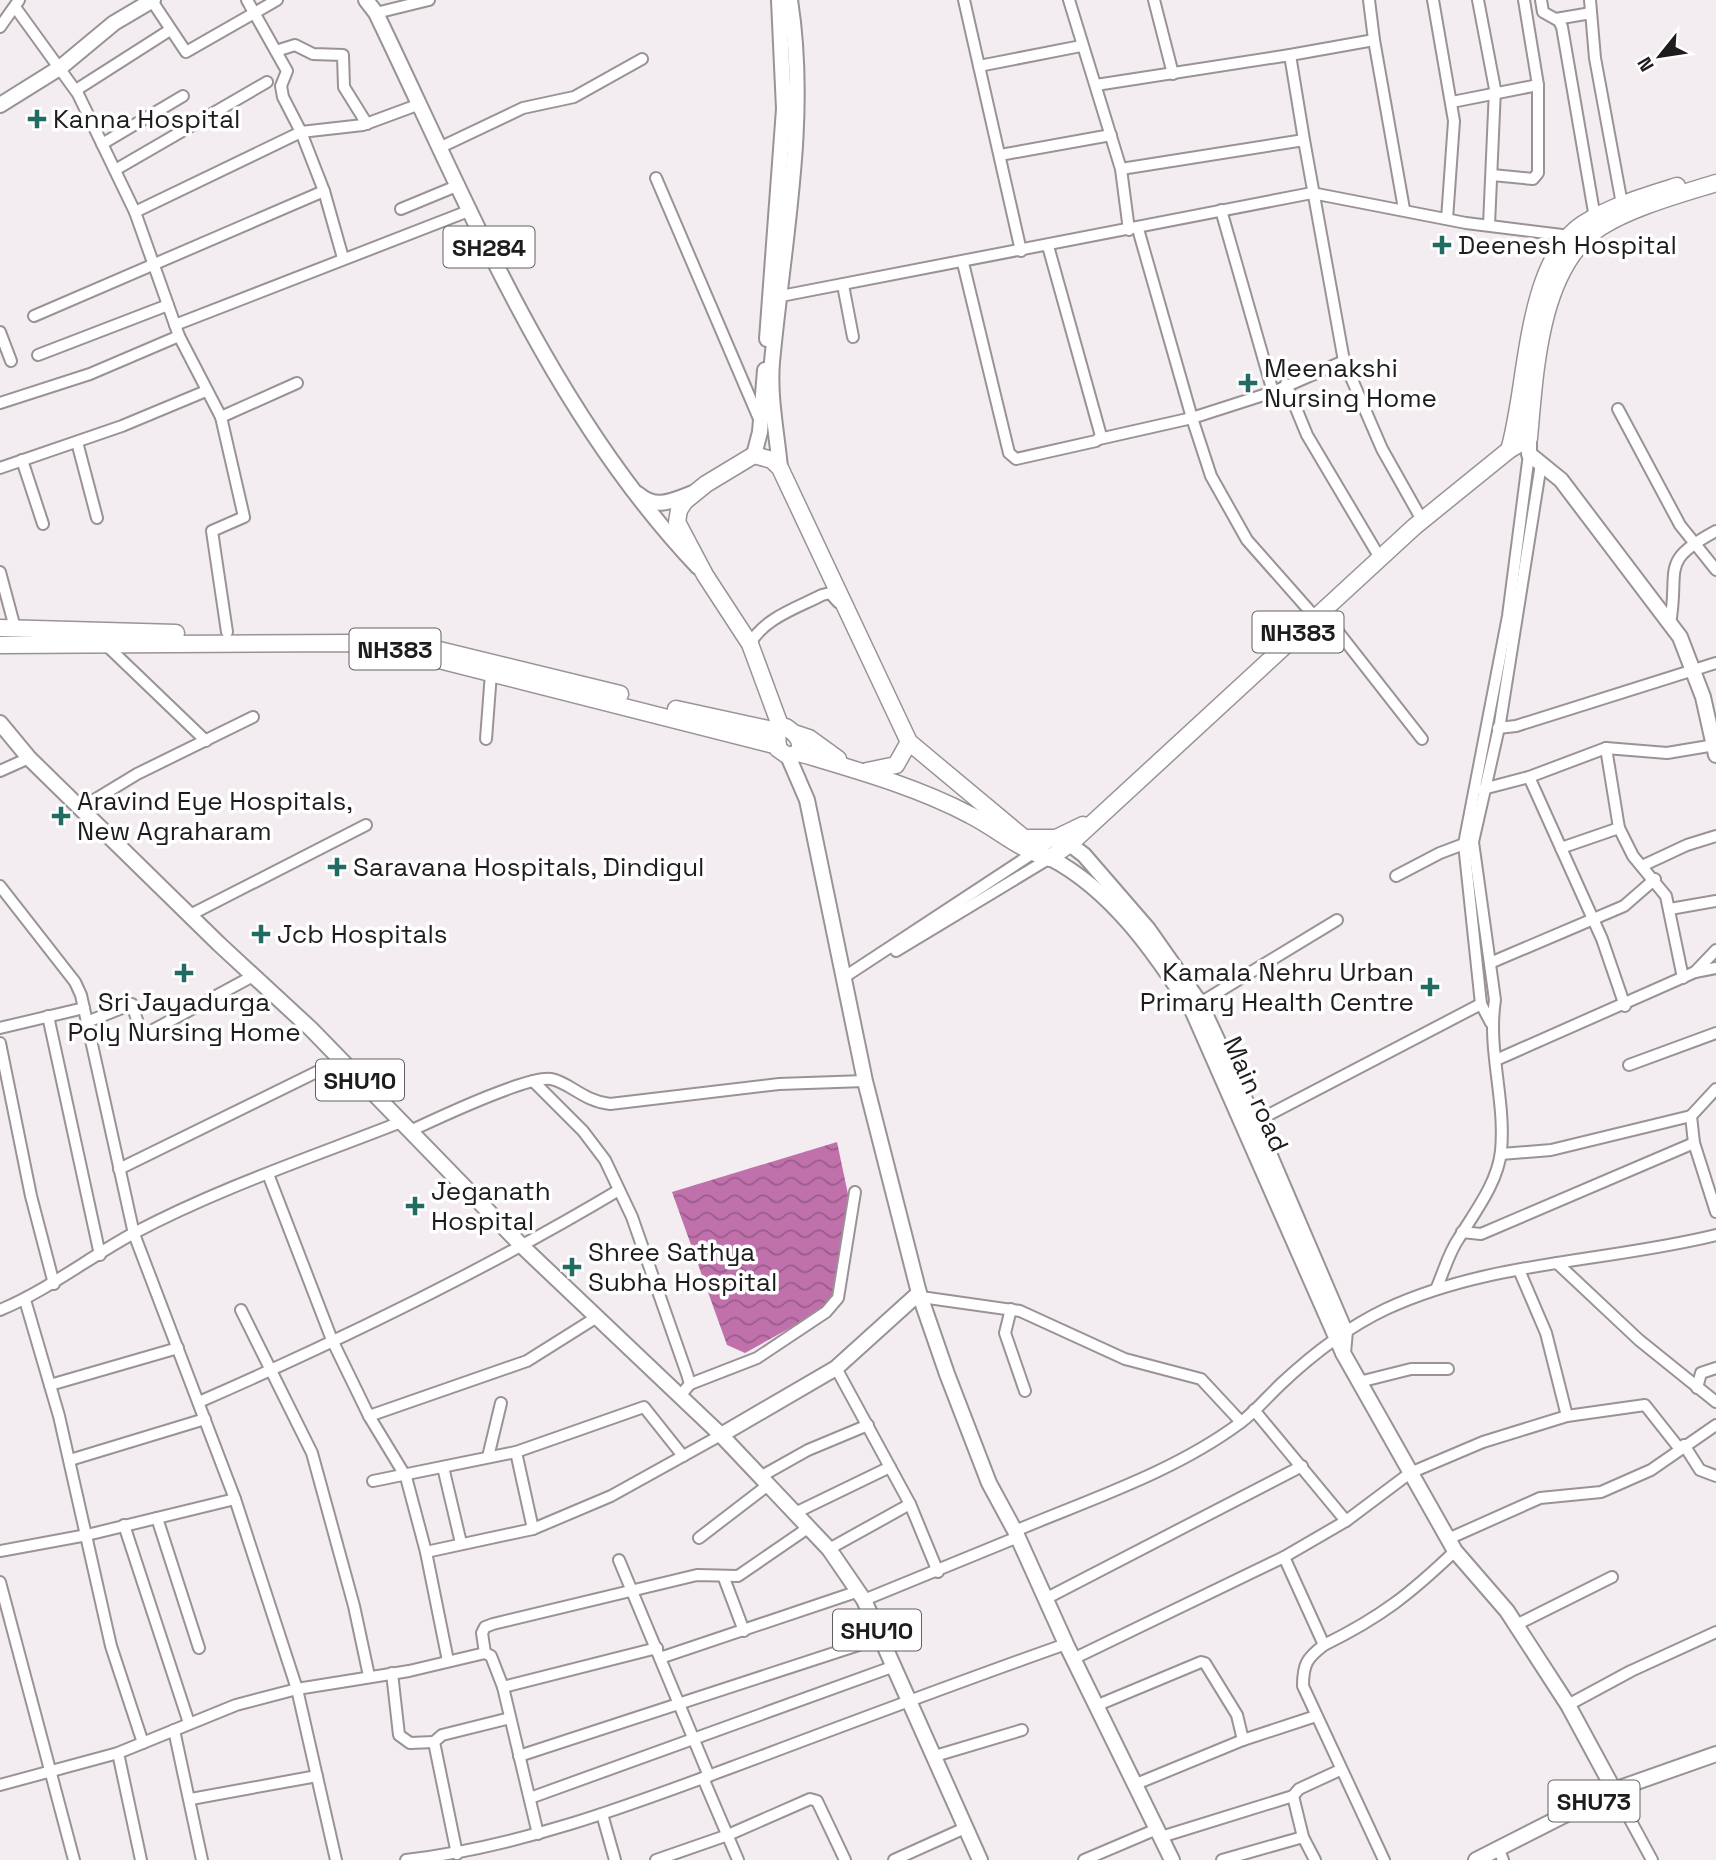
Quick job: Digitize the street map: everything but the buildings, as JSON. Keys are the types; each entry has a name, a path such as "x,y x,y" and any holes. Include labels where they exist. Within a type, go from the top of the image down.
{"highway":[{"name":"NH383","path":"1529,446 1534,311 1548,272 1570,236 1595,218 1622,204 1716,172"},
{"name":"NH383","path":"1529,446 1536,362 1546,315 1559,277 1576,249 1602,226 1716,183"},
{"name":"NH383","path":"8,628 324,631 394,639 469,654 738,723 969,814 1042,856 1092,820 1422,520 1509,450 1529,446"},
{"path":"785,743 750,644 705,575 677,522 679,510 698,491 754,455 772,460 780,468 909,742 1024,838 1064,840"},
{"name":"NH383","path":"0,645 357,643 388,647 785,743"},
{"path":"738,723 759,718 770,697"},
{"path":"785,743 786,727 809,738 857,770 896,765 909,742"}],"main road":[{"path":"0,105 61,66 108,28 152,0"},
{"name":"SH284","path":"366,0 376,13 508,286 573,403 655,522 705,575"},
{"path":"779,0 787,153 781,296 772,365 780,468"},
{"path":"754,455 761,423 787,153 797,78 790,0"},
{"path":"1529,446 1561,480 1680,637 1693,671 1715,750"},
{"name":"SH284","path":"629,486 647,502 657,505 698,491"},
{"name":"SHU10","path":"0,723 29,758 341,1060 523,1247 720,1435 829,1549 861,1596 980,1860"},
{"path":"785,743 807,800 866,1081 920,1295 989,1483 1017,1534 1066,1644 1172,1860"},
{"name":"Main road","path":"1064,840 1149,929 1200,1003 1340,1334"},
{"name":"Main road","path":"1042,856 1075,871 1096,889 1167,971 1193,1012 1250,1124"},
{"path":"720,1435 836,1368 920,1295"},
{"path":"1340,1334 1343,1353 1452,1545 1516,1625 1568,1705 1614,1790"},
{"name":"SHU73","path":"1476,1860 1501,1855 1614,1790 1716,1754"}],"street":[{"path":"152,0 186,52 277,0"},
{"path":"247,0 287,75 281,86 282,97 301,132 324,191 343,258"},
{"path":"376,13 429,0"},
{"path":"964,0 1021,251"},
{"path":"1069,0 1121,169 1133,230 1211,476 1247,540 1318,614 1422,739"},
{"path":"1154,0 1173,74"},
{"path":"1368,0 1404,209"},
{"path":"1433,0 1452,102 1453,153 1447,219"},
{"path":"1478,0 1495,92 1489,225"},
{"path":"1492,175 1532,179 1538,176 1541,149 1538,85 1524,0"},
{"path":"1541,0 1543,12 1556,19 1562,27 1595,218"},
{"path":"1590,0 1595,58 1622,204"},
{"path":"0,27 17,3 76,89 135,212 177,330 221,416 244,517 212,531 227,632"},
{"path":"1556,19 1591,13"},
{"path":"76,89 170,30"},
{"path":"1096,85 1374,40"},
{"path":"276,51 295,45 313,54 343,55 344,87 367,124"},
{"path":"979,66 1081,46"},
{"path":"1290,55 1312,193 1345,361 1382,449 1422,520"},
{"path":"440,146 523,108 574,97 642,59"},
{"path":"114,170 267,82"},
{"path":"1452,102 1538,85"},
{"path":"102,144 184,96"},
{"path":"135,212 301,132 367,124 420,104"},
{"path":"1000,155 1111,135"},
{"path":"1121,169 1304,140"},
{"path":"656,178 761,423"},
{"path":"401,209 459,185"},
{"path":"34,316 324,191"},
{"path":"781,296 963,263 1312,193 1447,219 1570,236"},
{"path":"0,403 90,374 177,330 343,258 471,210"},
{"path":"1221,210 1273,392"},
{"path":"1048,246 1101,432 1099,439"},
{"path":"963,263 1010,457 1016,459 1192,418 1273,392 1286,384 1345,361"},
{"path":"843,285 853,337"},
{"path":"38,355 168,305"},
{"path":"0,332 11,361"},
{"path":"221,416 297,383"},
{"path":"1286,384 1307,435 1380,558"},
{"path":"0,468 77,442 206,391"},
{"path":"1618,410 1651,475 1693,542 1716,570"},
{"path":"77,442 97,518"},
{"path":"1437,1287 1462,1233 1490,1186 1501,1154 1502,1121 1491,1023 1494,1000 1473,842 1498,728 1529,446"},
{"path":"1491,1023 1481,1004 1464,844 1508,616 1529,446"},
{"path":"22,460 43,524"},
{"path":"1670,624 1675,562 1693,542 1716,531"},
{"path":"0,572 8,628"},
{"path":"750,644 756,632 768,623 830,593 869,655"},
{"path":"105,644 206,741"},
{"path":"1498,728 1516,726 1716,663"},
{"path":"486,739 491,673"},
{"path":"81,808 137,774 253,717"},
{"path":"1483,789 1529,777 1606,748 1667,753 1715,750"},
{"path":"1606,748 1619,828 1633,856 1655,880 1670,909 1683,978"},
{"path":"0,771 29,758"},
{"path":"1529,777 1594,921 1625,1006"},
{"path":"190,915 366,825"},
{"path":"1561,848 1619,828"},
{"path":"1642,866 1687,845 1716,836"},
{"path":"1396,876 1464,844"},
{"path":"846,976 869,968 1042,856"},
{"path":"1490,963 1624,906 1655,880"},
{"path":"0,886 75,982 84,1008 134,1234 234,1499 297,1689 336,1860"},
{"path":"1670,909 1716,901"},
{"path":"1200,1003 1337,920"},
{"path":"1696,972 1716,950"},
{"path":"1496,1060 1625,1006 1696,972 1716,968"},
{"path":"87,1022 132,1004 142,1036 253,976"},
{"path":"1250,1124 1481,1004"},
{"path":"0,1028 84,1008"},
{"path":"48,1016 100,1255"},
{"path":"1629,1065 1716,1033"},
{"path":"0,1043 31,1196 54,1284"},
{"path":"119,1169 341,1060"},
{"path":"0,1310 54,1284 134,1234 268,1174 533,1082 550,1079 586,1100 610,1104 779,1084 866,1081"},
{"path":"533,1082 583,1131 605,1160 632,1217 690,1384"},
{"path":"1501,1154 1551,1150 1691,1116 1716,1088"},
{"path":"1691,1116 1694,1143 1716,1212"},
{"path":"1462,1233 1481,1234 1694,1143"},
{"path":"268,1174 332,1340 369,1416 406,1476 426,1552 448,1661"},
{"path":"199,1402 272,1370 523,1247 619,1190"},
{"path":"679,1396 690,1384 757,1359 826,1312 838,1298 855,1192"},
{"path":"503,1687 744,1631 938,1572 1146,1476 1241,1423 1340,1334 1437,1287 1520,1269 1671,1246 1716,1235"},
{"path":"1557,1264 1639,1340 1716,1402"},
{"path":"1520,1269 1546,1333 1567,1416"},
{"path":"920,1295 1011,1309 1045,1321 1125,1359 1201,1379 1241,1423"},
{"path":"25,1300 70,1460 111,1646 143,1743"},
{"path":"1011,1309 1005,1333 1025,1391"},
{"path":"241,1310 312,1453 354,1606 369,1676"},
{"path":"369,1416 527,1362 597,1317"},
{"path":"50,1385 178,1348"},
{"path":"836,1368 910,1504 938,1572"},
{"path":"1697,1388 1702,1374 1716,1368"},
{"path":"1359,1382 1411,1369 1447,1369"},
{"path":"488,1457 501,1404"},
{"path":"1075,1658 1284,1557 1346,1521 1410,1473 1483,1442 1567,1416 1645,1405 1700,1470 1716,1476"},
{"path":"373,1480 406,1476 516,1452 644,1407 683,1456"},
{"path":"1254,1410 1346,1521"},
{"path":"70,1460 205,1419"},
{"path":"1384,1860 1303,1686 1303,1666 1324,1645 1379,1616 1408,1596 1452,1545 1540,1498 1601,1492 1651,1470 1716,1424"},
{"path":"699,1538 764,1481 808,1450 867,1426"},
{"path":"426,1552 533,1529 611,1496 720,1435"},
{"path":"516,1452 533,1529"},
{"path":"1047,1598 1302,1466"},
{"path":"443,1467 461,1544"},
{"path":"795,1513 890,1467"},
{"path":"0,1551 87,1535 234,1499"},
{"path":"829,1549 910,1504"},
{"path":"157,1518 199,1648"},
{"path":"124,1525 190,1723"},
{"path":"485,1653 482,1633 493,1624 697,1575 724,1578 737,1576 808,1528"},
{"path":"1284,1557 1324,1645"},
{"path":"619,1560 629,1590 695,1740 706,1777 738,1860"},
{"path":"1516,1625 1612,1577"},
{"path":"724,1578 744,1631"},
{"path":"0,1582 74,1860"},
{"path":"1568,1705 1631,1671 1716,1632"},
{"path":"519,1756 880,1637"},
{"path":"406,1860 457,1854 537,1834 601,1814 1066,1644"},
{"path":"0,1785 118,1753 236,1705 297,1689 392,1673 485,1653 491,1656 503,1687 537,1834"},
{"path":"1098,1705 1201,1661 1205,1662 1237,1715 1243,1740"},
{"path":"530,1798 892,1667"},
{"path":"392,1673 399,1735 410,1743 434,1742 442,1735 510,1718"},
{"path":"1136,1784 1243,1740 1316,1716"},
{"path":"174,1730 202,1860"},
{"path":"935,1756 1022,1730"},
{"path":"434,1742 457,1854"},
{"path":"118,1753 141,1860"},
{"path":"1084,1860 1159,1833 1293,1796 1299,1789 1340,1770"},
{"path":"191,1799 317,1776"},
{"path":"1614,1790 1652,1860"},
{"path":"1293,1796 1303,1837 1315,1860"},
{"path":"657,1860 728,1835 814,1799 845,1860"},
{"path":"601,1814 615,1860"},
{"path":"894,1860 965,1828"},
{"path":"1222,1860 1303,1837"}],"water":[{"path":"837,1142 849,1199 832,1299 815,1314 745,1353 727,1345 672,1192"}],"place":[{"name":"Kanna Hospital","path":"37,119"},
{"name":"Deenesh Hospital","path":"1442,245"},
{"name":"Meenakshi Nursing Home","path":"1248,383"},
{"name":"Aravind Eye Hospitals, New Agraharam","path":"61,816"},
{"name":"Saravana Hospitals, Dindigul","path":"337,867"},
{"name":"Jcb Hospitals","path":"261,934"},
{"name":"Sri Jayadurga Poly Nursing Home","path":"184,973"},
{"name":"Kamala Nehru Urban Primary Health Centre","path":"1430,987"},
{"name":"Jeganath Hospital","path":"415,1206"},
{"name":"Shree Sathya Subha Hospital","path":"572,1267"}]}
